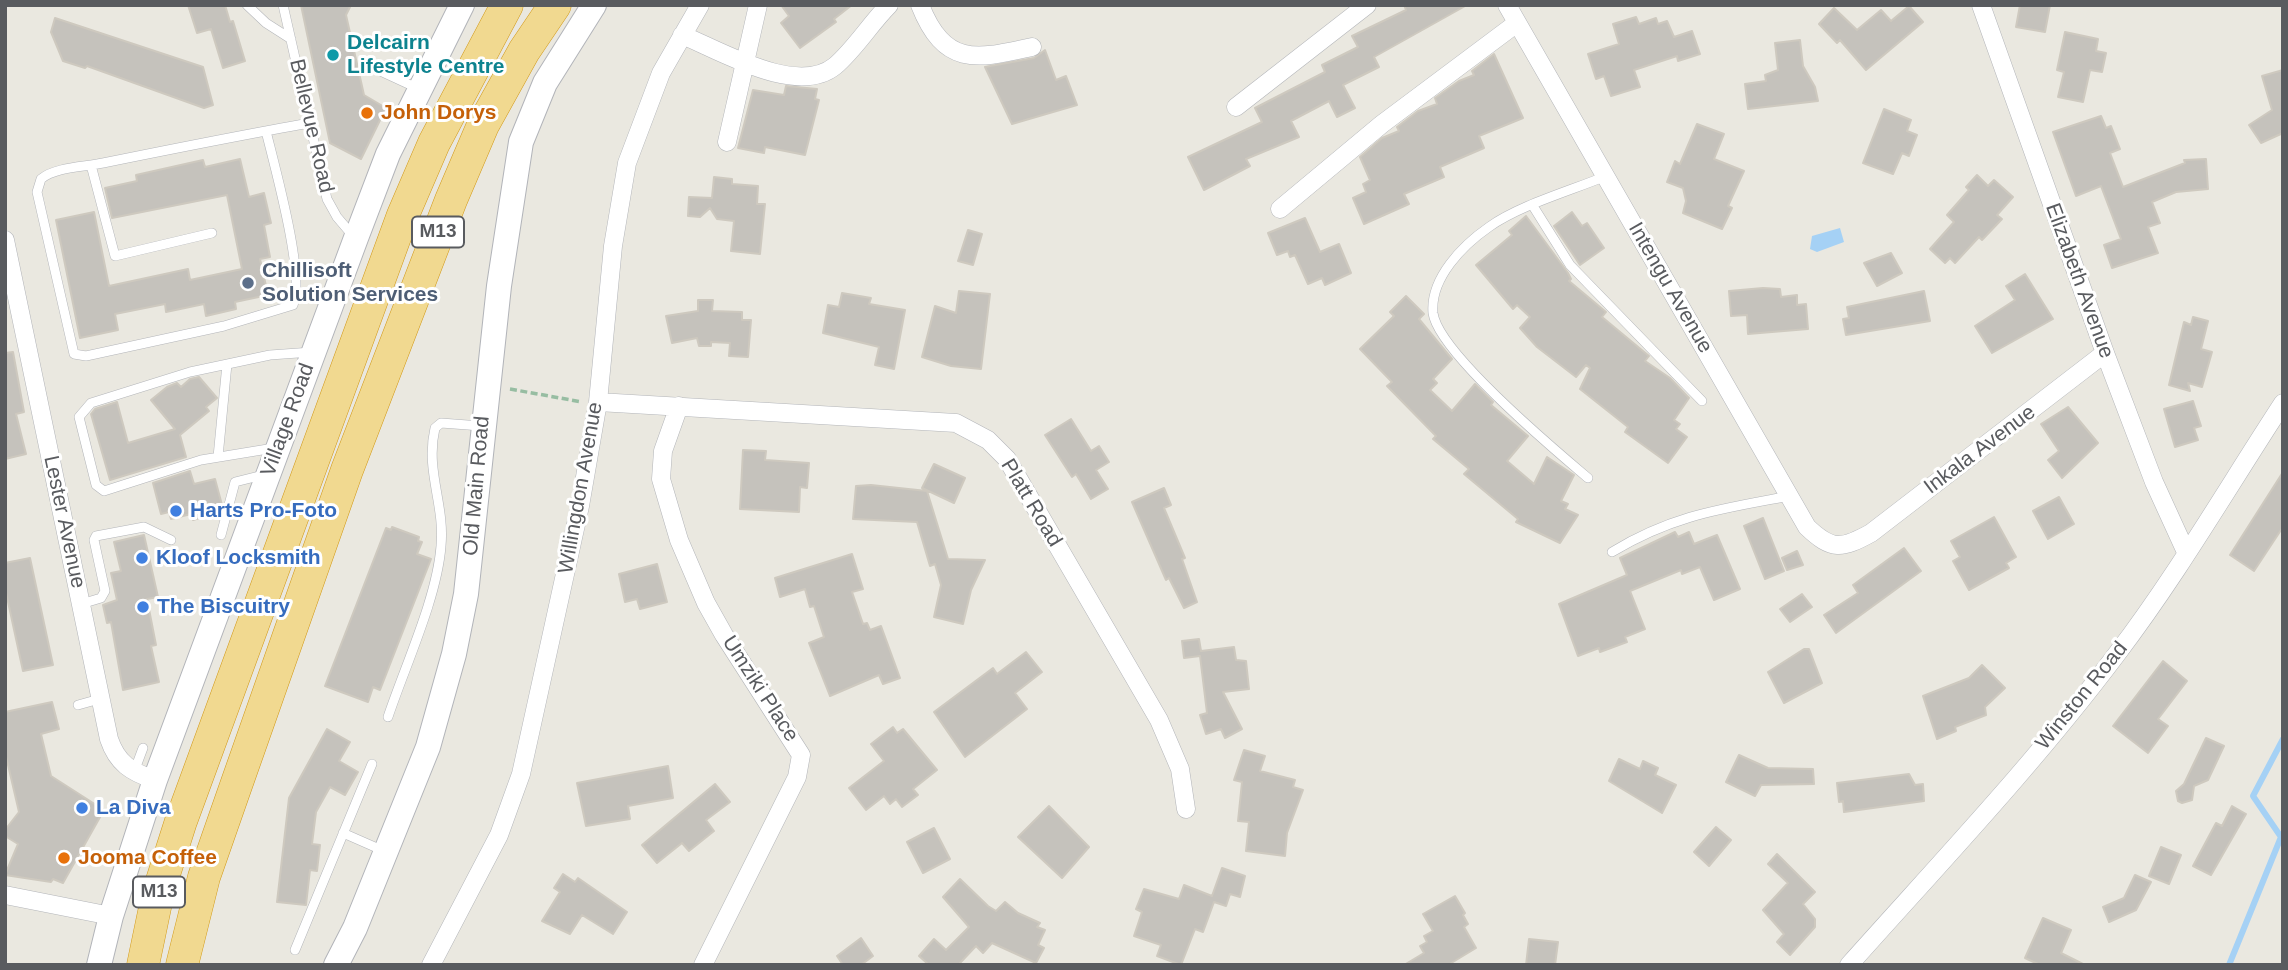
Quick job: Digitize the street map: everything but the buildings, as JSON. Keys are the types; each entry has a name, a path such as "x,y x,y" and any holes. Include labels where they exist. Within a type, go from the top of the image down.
{"highway":[{"name":"M13","path":"143,965 158,893 181,821 379,280 434,144 506,5"},
{"name":"M13","path":"198,962 233,838 233,794 347,470 450,200 483,125 524,51 555,5"}],"street":[{"name":"Village Road","path":"99,965 144,776 232,536 268,474 279,447 388,153 462,5"},
{"name":"Old Main Road","path":"336,965 386,852 428,747 454,654 466,594 482,426 521,142 531,111 551,72 594,5"},
{"name":"Willingdon Avenue","path":"430,965 499,835 521,774 580,506 598,402 613,246 627,163 661,73 700,5"},
{"path":"727,142 758,5"},
{"path":"682,34 768,71 811,78 834,66 889,5"},
{"path":"920,5 926,20 960,55 974,58 1032,47"},
{"path":"1236,107 1367,5"},
{"name":"Intengu Avenue","path":"1507,5 1807,527 1826,544 1852,544"},
{"name":"Elizabeth Avenue","path":"1981,5 2105,353 2154,482 2186,552"},
{"path":"1280,209 1382,124 1517,23"},
{"name":"Lester Avenue","path":"5,240 115,756 144,776"},
{"name":"Inkala Avenue","path":"1852,544 1936,484 2105,353"},
{"name":"Platt Road","path":"598,402 956,423 988,440 1007,459 1159,720 1180,769 1186,809"},
{"name":"Winston Road","path":"1849,965 2074,710 2162,592 2283,402"},
{"name":"Umziki Place","path":"679,406 663,451 661,479 679,540 706,603 724,635 801,755 797,777 703,965"},
{"path":"5,895 111,916"}],"lane":[{"path":"247,5 266,23 291,39"},
{"name":"Bellevue Road","path":"283,5 327,199 337,217 356,238"},
{"path":"378,70 419,89"},
{"path":"266,131 282,195 297,285 293,305 224,326 79,356 71,348 37,184 44,176 91,165 266,131 310,123"},
{"path":"91,165 115,256 212,233"},
{"path":"1588,478 1511,412 1445,336 1433,315 1439,282 1460,252 1490,226 1606,176"},
{"path":"1533,206 1570,265 1702,401"},
{"path":"279,447 218,457 103,491 96,485 79,417 91,403 150,383 270,355 314,352"},
{"path":"218,457 227,364"},
{"path":"387,717 437,574 442,544 432,476 435,428 441,423 482,426"},
{"path":"1612,552 1644,533 1669,523 1734,504 1790,496"},
{"path":"81,604 101,598 105,591 93,540 96,536 122,528 144,527 171,540"},
{"path":"78,705 103,698"},
{"path":"143,748 144,776"},
{"path":"295,950 372,764"},
{"path":"343,833 386,852"}],"path":[{"path":"487,387 572,402 598,402"}],"water":[{"path":"1840,228 1844,242 1817,252 1810,249 1812,236"}],"waterway":[{"path":"2229,965 2281,837 2253,796 2283,739"}],"place":[{"name":"Delcairn Lifestyle Centre","path":"333,55"},
{"name":"John Dorys","path":"367,113"},
{"name":"Chillisoft Solution Services","path":"248,283"},
{"name":"Harts Pro-Foto","path":"176,511"},
{"name":"Kloof Locksmith","path":"142,558"},
{"name":"The Biscuitry","path":"143,607"},
{"name":"La Diva","path":"82,808"},
{"name":"Jooma Coffee","path":"64,858"}]}
